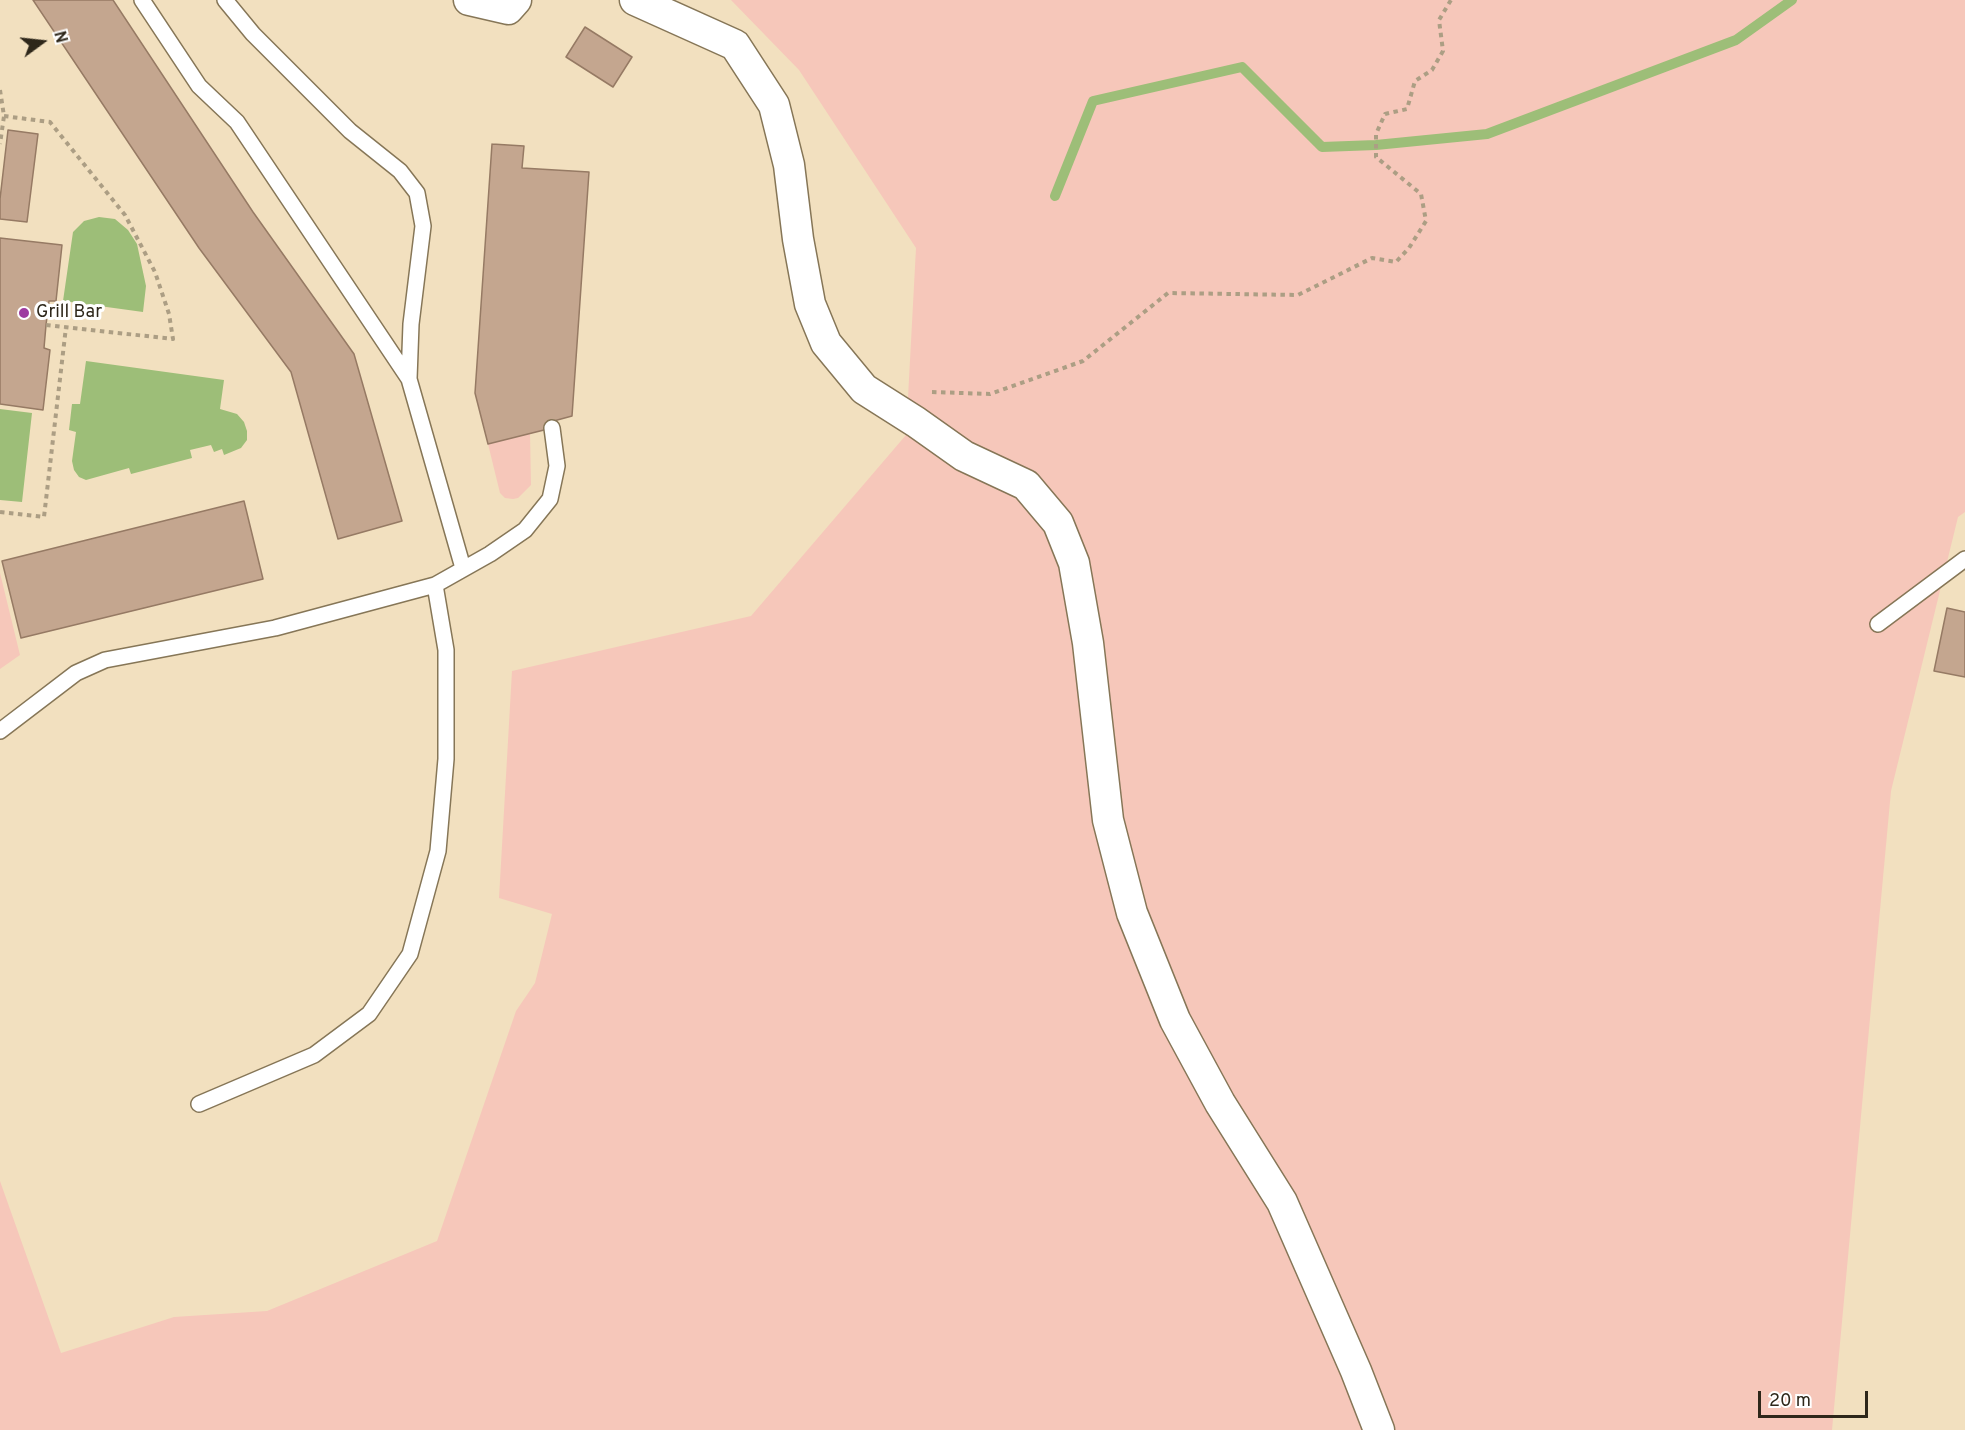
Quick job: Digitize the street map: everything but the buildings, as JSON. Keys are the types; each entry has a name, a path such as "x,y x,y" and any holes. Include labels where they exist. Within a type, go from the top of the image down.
{"street":[{"path":"469,0 508,9 516,0"},
{"path":"635,0 735,45 774,105 789,165 798,239 810,304 826,342 864,389 964,456 1026,485 1058,523 1074,563 1088,643 1108,820 1132,913 1175,1020 1220,1103 1282,1202 1356,1371 1379,1430"}],"lane":[{"path":"142,0 199,86 237,122 409,379 463,568"},
{"path":"225,0 253,34 350,131 400,171 417,193 423,226 411,324 409,379"},
{"path":"0,731 76,674 105,660 275,628 435,585 525,530 550,499 557,466 552,428"},
{"path":"1878,624 1965,560"},
{"path":"199,1104 314,1055 369,1014 410,954 438,851 446,759 446,650 435,585"}],"path":[{"path":"921,392 990,394 1083,361 1168,293 1298,295 1372,258 1396,262 1409,248 1426,221 1421,194 1376,157 1376,134 1385,114 1407,109 1415,81 1432,70 1443,51 1439,20 1451,0"},
{"path":"0,90 4,116 0,144"},
{"path":"4,116 50,122 125,215 155,272 169,314 173,339 46,325"},
{"path":"0,512 44,517 66,327"}],"shaded area":[{"path":"731,0 1965,0 1965,512 1958,517 1891,791 1832,1430 0,1430 0,1181 61,1353 174,1317 267,1311 437,1241 516,1011 535,983 552,914 499,898 512,671 751,616 906,435 916,248 799,70"},
{"path":"99,217 115,219 128,230 137,244 146,286 143,312 63,301 73,232 84,221"},
{"path":"86,361 224,380 220,409 237,414 244,422 247,440 241,448 224,455 222,449 214,452 211,445 190,450 192,458 131,474 129,468 86,480 79,477 72,461 76,432 69,430 72,404 80,404"},
{"path":"0,409 32,413 22,502 0,500"},
{"path":"530,433 531,485 518,498 505,498 500,493 488,444"},
{"path":"0,573 20,655 0,669"}],"waterway":[{"path":"1055,196 1093,101 1242,67 1322,147 1376,145 1487,134 1736,40 1792,0"}],"place":[{"name":"Grill Bar","path":"24,313"}]}
